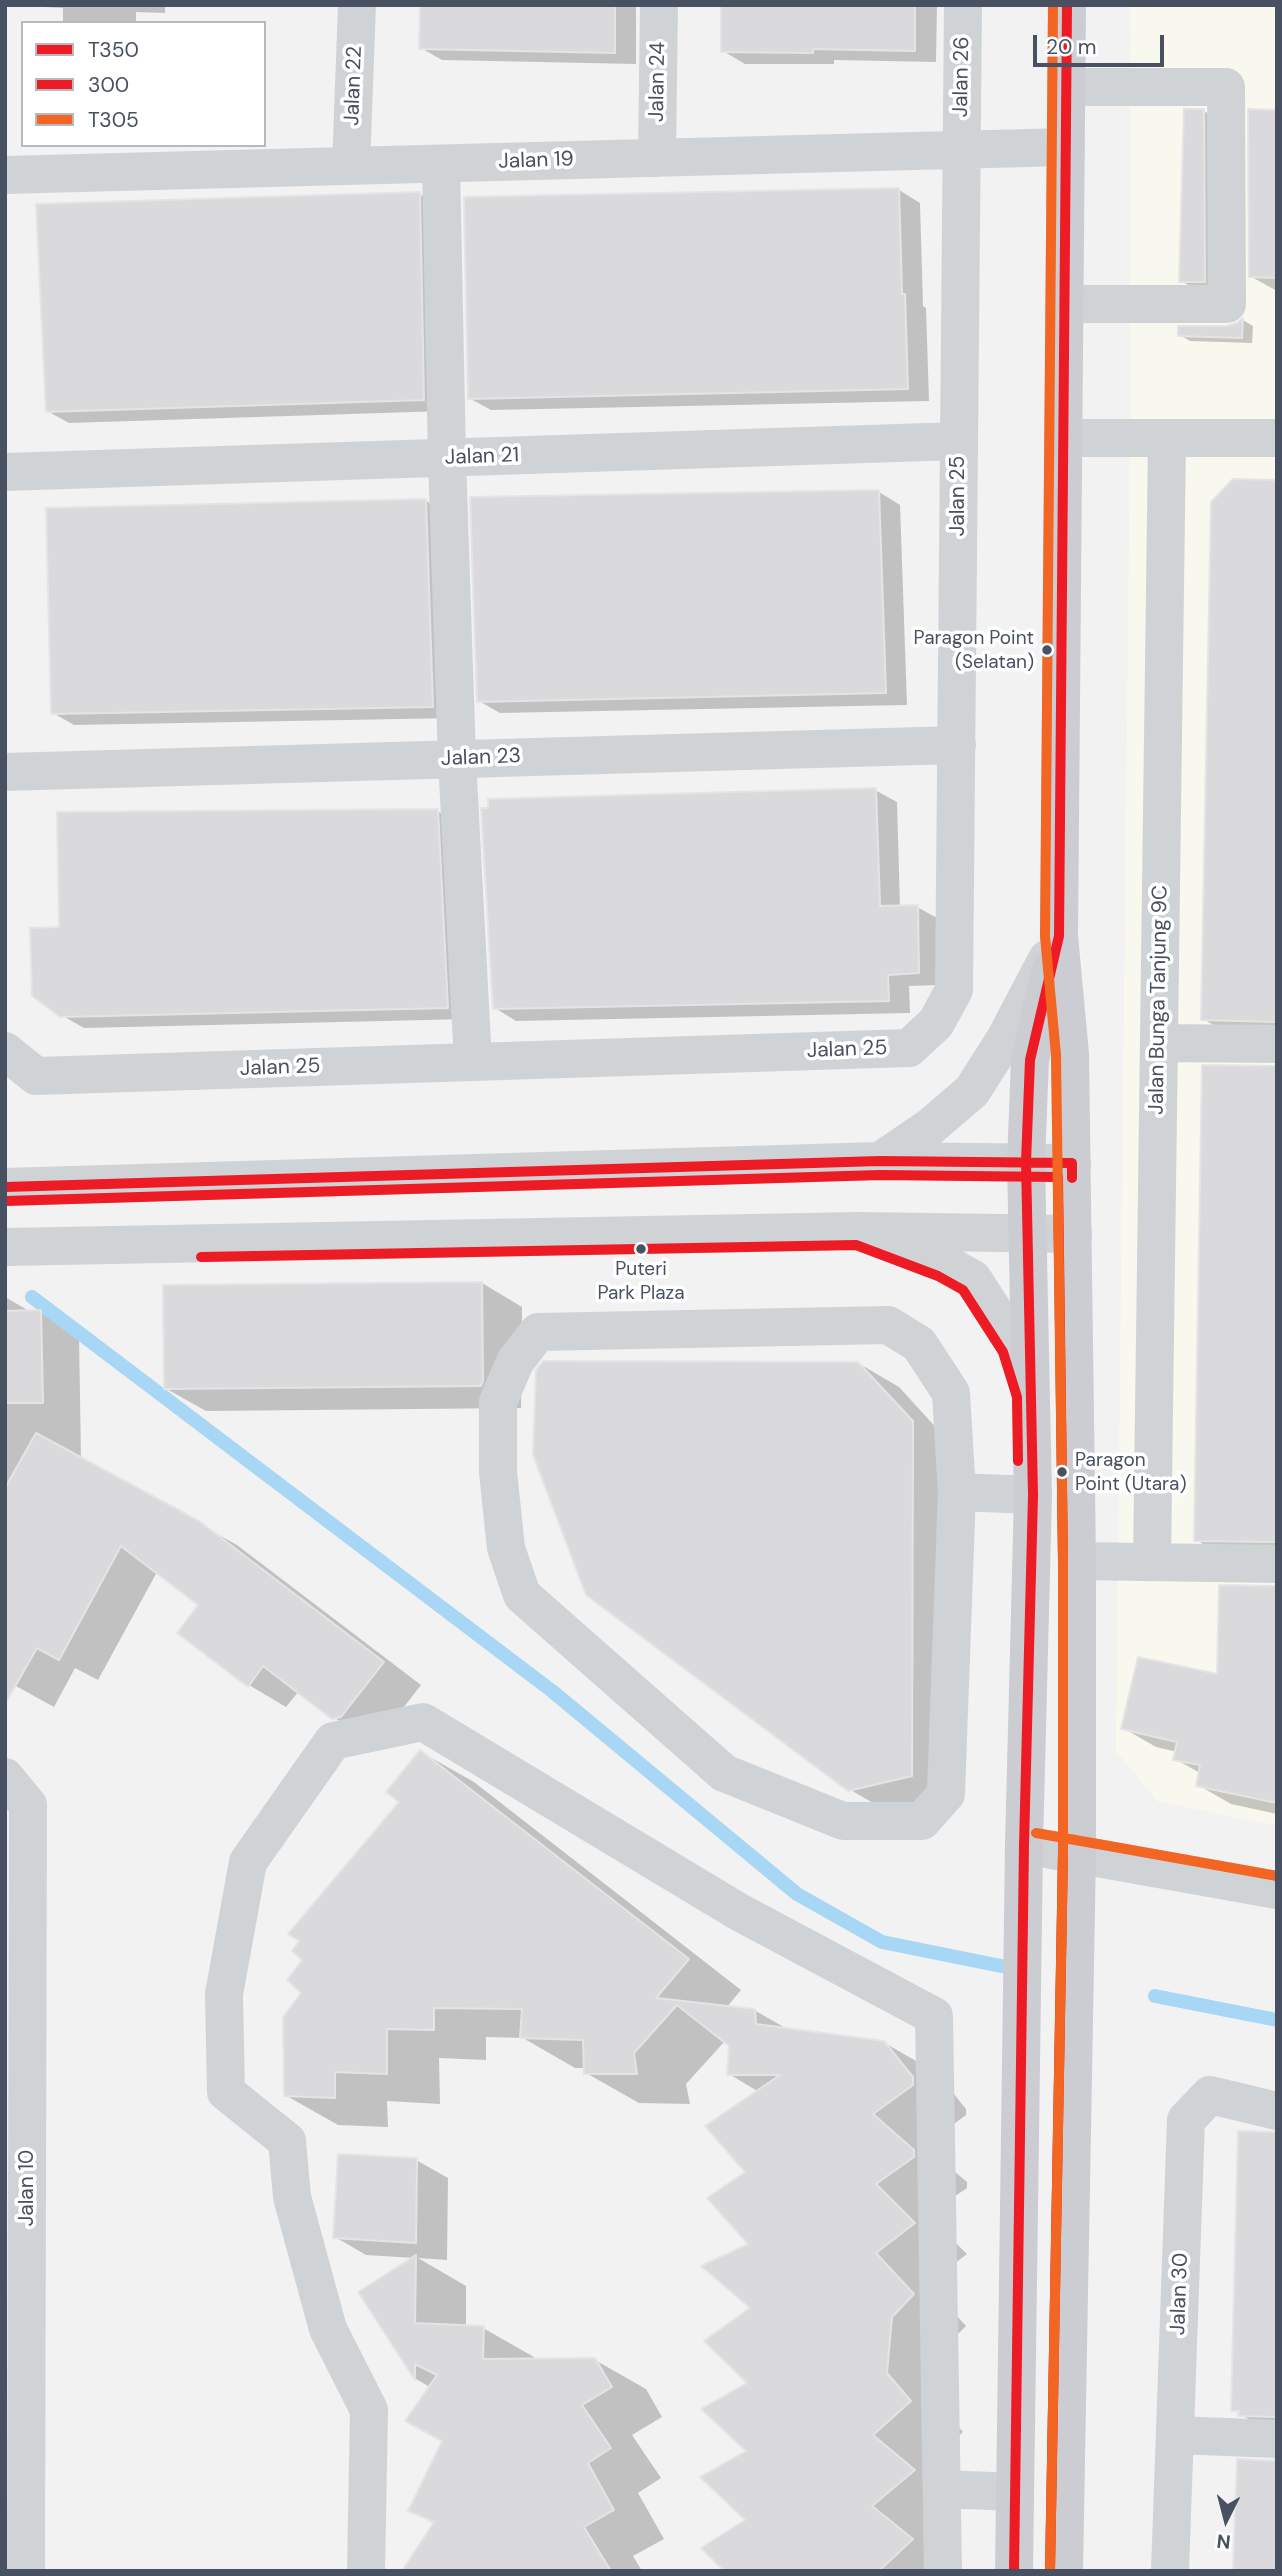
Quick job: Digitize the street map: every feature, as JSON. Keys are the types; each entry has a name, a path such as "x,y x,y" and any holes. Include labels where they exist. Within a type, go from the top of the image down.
{"main road":[{"path":"1064,2571 1077,1853 1077,1561 1070,1054 1059,936 1067,5"},
{"path":"1014,2571 1024,1845 1033,1495 1026,1162 1030,1060 1059,936"}],"street":[{"name":"Jalan 22","path":"351,166 357,5"},
{"name":"Jalan 24","path":"657,158 659,5"},
{"name":"Jalan 26","path":"961,149 962,5"},
{"path":"1065,304 1227,304 1227,87 1066,87"},
{"name":"Jalan 19","path":"5,175 1066,147"},
{"name":"Jalan 25","path":"5,1051 36,1076 909,1048 936,1023 954,990 961,149"},
{"path":"441,164 457,759 473,1062"},
{"path":"1063,438 1277,438"},
{"name":"Jalan Bunga Tanjung 9C","path":"1152,1562 1167,438"},
{"name":"Jalan 21","path":"5,472 959,442"},
{"name":"Jalan 23","path":"5,772 957,745"},
{"path":"880,1161 930,1127 972,1091 1005,1039 1059,936"},
{"path":"1158,1043 1277,1044"},
{"path":"5,1187 880,1161 1072,1163"},
{"path":"858,1231 944,1263 974,1279 1016,1346 1031,1395"},
{"path":"5,1247 858,1231 1073,1234"},
{"path":"888,1325 919,1344 951,1393 957,1492 946,1794 922,1821 843,1821 724,1773 522,1595 506,1548 498,1472 498,1402 515,1362 538,1332 888,1325"},
{"path":"957,1492 1033,1495"},
{"path":"1077,1561 1277,1564"},
{"path":"366,2571 369,2410 328,2329 292,2197 287,2141 226,2092 224,1994 248,1862 333,1741 423,1722 738,1912 934,2016 943,2571"},
{"name":"Jalan 10","path":"17,1791 16,2448 26,2571"},
{"path":"1024,1845 1277,1890"},
{"name":"Jalan 30","path":"1170,2571 1186,2120 1210,2095 1277,2111"},
{"path":"1175,2435 1277,2439"},
{"path":"942,2489 1015,2491"}],"shaded area":[{"path":"1130,5 1277,5 1277,1826 1157,1801 1116,1751 1131,357"}],"building":[{"path":"420,5 615,5 615,53 419,49"},
{"path":"721,5 915,5 915,51 813,49 813,53 721,52"},
{"path":"1184,109 1204,109 1205,282 1179,282"},
{"path":"1248,109 1277,110 1277,278 1249,277"},
{"path":"899,188 908,389 468,399 464,197"},
{"path":"420,192 424,400 46,412 36,204"},
{"path":"1243,318 1242,338 1178,336 1178,326 1227,326"},
{"path":"1233,479 1277,480 1277,1022 1201,1020 1211,502"},
{"path":"879,490 886,693 477,702 470,497"},
{"path":"426,499 433,707 51,714 46,508"},
{"path":"876,788 880,906 918,905 919,973 888,975 889,1001 493,1009 481,808 488,808 488,799"},
{"path":"438,809 448,1008 60,1017 32,996 30,928 59,927 57,812"},
{"path":"1202,1065 1277,1066 1277,1542 1194,1541"},
{"path":"482,1282 481,1386 164,1389 163,1285"},
{"path":"41,1310 43,1403 5,1403 5,1311"},
{"name":"Puteri Park Plaza","path":"543,1361 858,1362 913,1421 912,1776 848,1791 586,1595 533,1455 536,1370"},
{"path":"36,1433 199,1521 384,1662 341,1717 332,1719 263,1666 248,1687 177,1633 198,1605 121,1546 59,1660 37,1648 5,1704 5,1488"},
{"path":"1219,1585 1277,1586 1277,1803 1196,1786 1200,1765 1173,1760 1177,1742 1121,1729 1138,1657 1217,1674"},
{"path":"420,1750 689,1959 656,1998 755,2009 756,2024 884,2041 913,2077 913,2085 873,2114 914,2150 914,2157 876,2184 915,2223 876,2253 914,2294 892,2317 887,2373 911,2401 873,2435 915,2470 872,2506 913,2539 879,2571 724,2571 701,2548 745,2520 700,2477 746,2451 701,2409 747,2383 704,2341 750,2308 701,2266 748,2244 707,2198 745,2172 705,2126 780,2075 727,2075 729,2046 677,2005 634,2053 637,2074 584,2074 583,2040 520,2038 522,2009 434,2008 434,2030 387,2029 387,2074 335,2072 335,2098 284,2096 283,2017 301,1993 287,1980 302,1960 292,1951 299,1941 288,1934 399,1802 386,1792"},
{"path":"1238,2131 1277,2132 1277,2417 1238,2416 1239,2411 1231,2411"},
{"path":"338,2154 417,2158 416,2243 333,2238"},
{"path":"416,2255 415,2323 484,2326 483,2359 595,2358 612,2387 582,2405 611,2448 588,2463 614,2510 584,2527 611,2571 402,2571 434,2522 408,2511 442,2441 405,2421 437,2375 415,2364 415,2380 358,2292"},
{"path":"1237,2459 1277,2461 1277,2571 1233,2571"}],"waterway":[{"path":"32,1297 552,1691 797,1894 882,1942 1021,1970"},
{"path":"1155,1996 1277,2020"}],"transit line":[{"name":"T305","path":"1050,2571 1063,1853 1063,1561 1056,1055 1045,936 1053,5"},
{"name":"T350","path":"1014,2571 1024,1845 1033,1495 1026,1162 1030,1060 1059,936 1067,5"},
{"name":"T350","path":"5,1187 880,1161 1072,1163 1072,1178"},
{"name":"300","path":"5,1201 880,1175 1058,1177 1063,1561 1063,1853 1050,2571"},
{"name":"300","path":"201,1257 856,1245 938,1276 963,1290 1003,1352 1017,1397 1018,1461"},
{"name":"T305","path":"1036,1833 1277,1876"}],"place":[{"name":"Paragon Point (Selatan)","path":"1047,650"},
{"name":"Puteri Park Plaza","path":"641,1249"},
{"name":"Paragon Point (Utara)","path":"1062,1472"}]}
